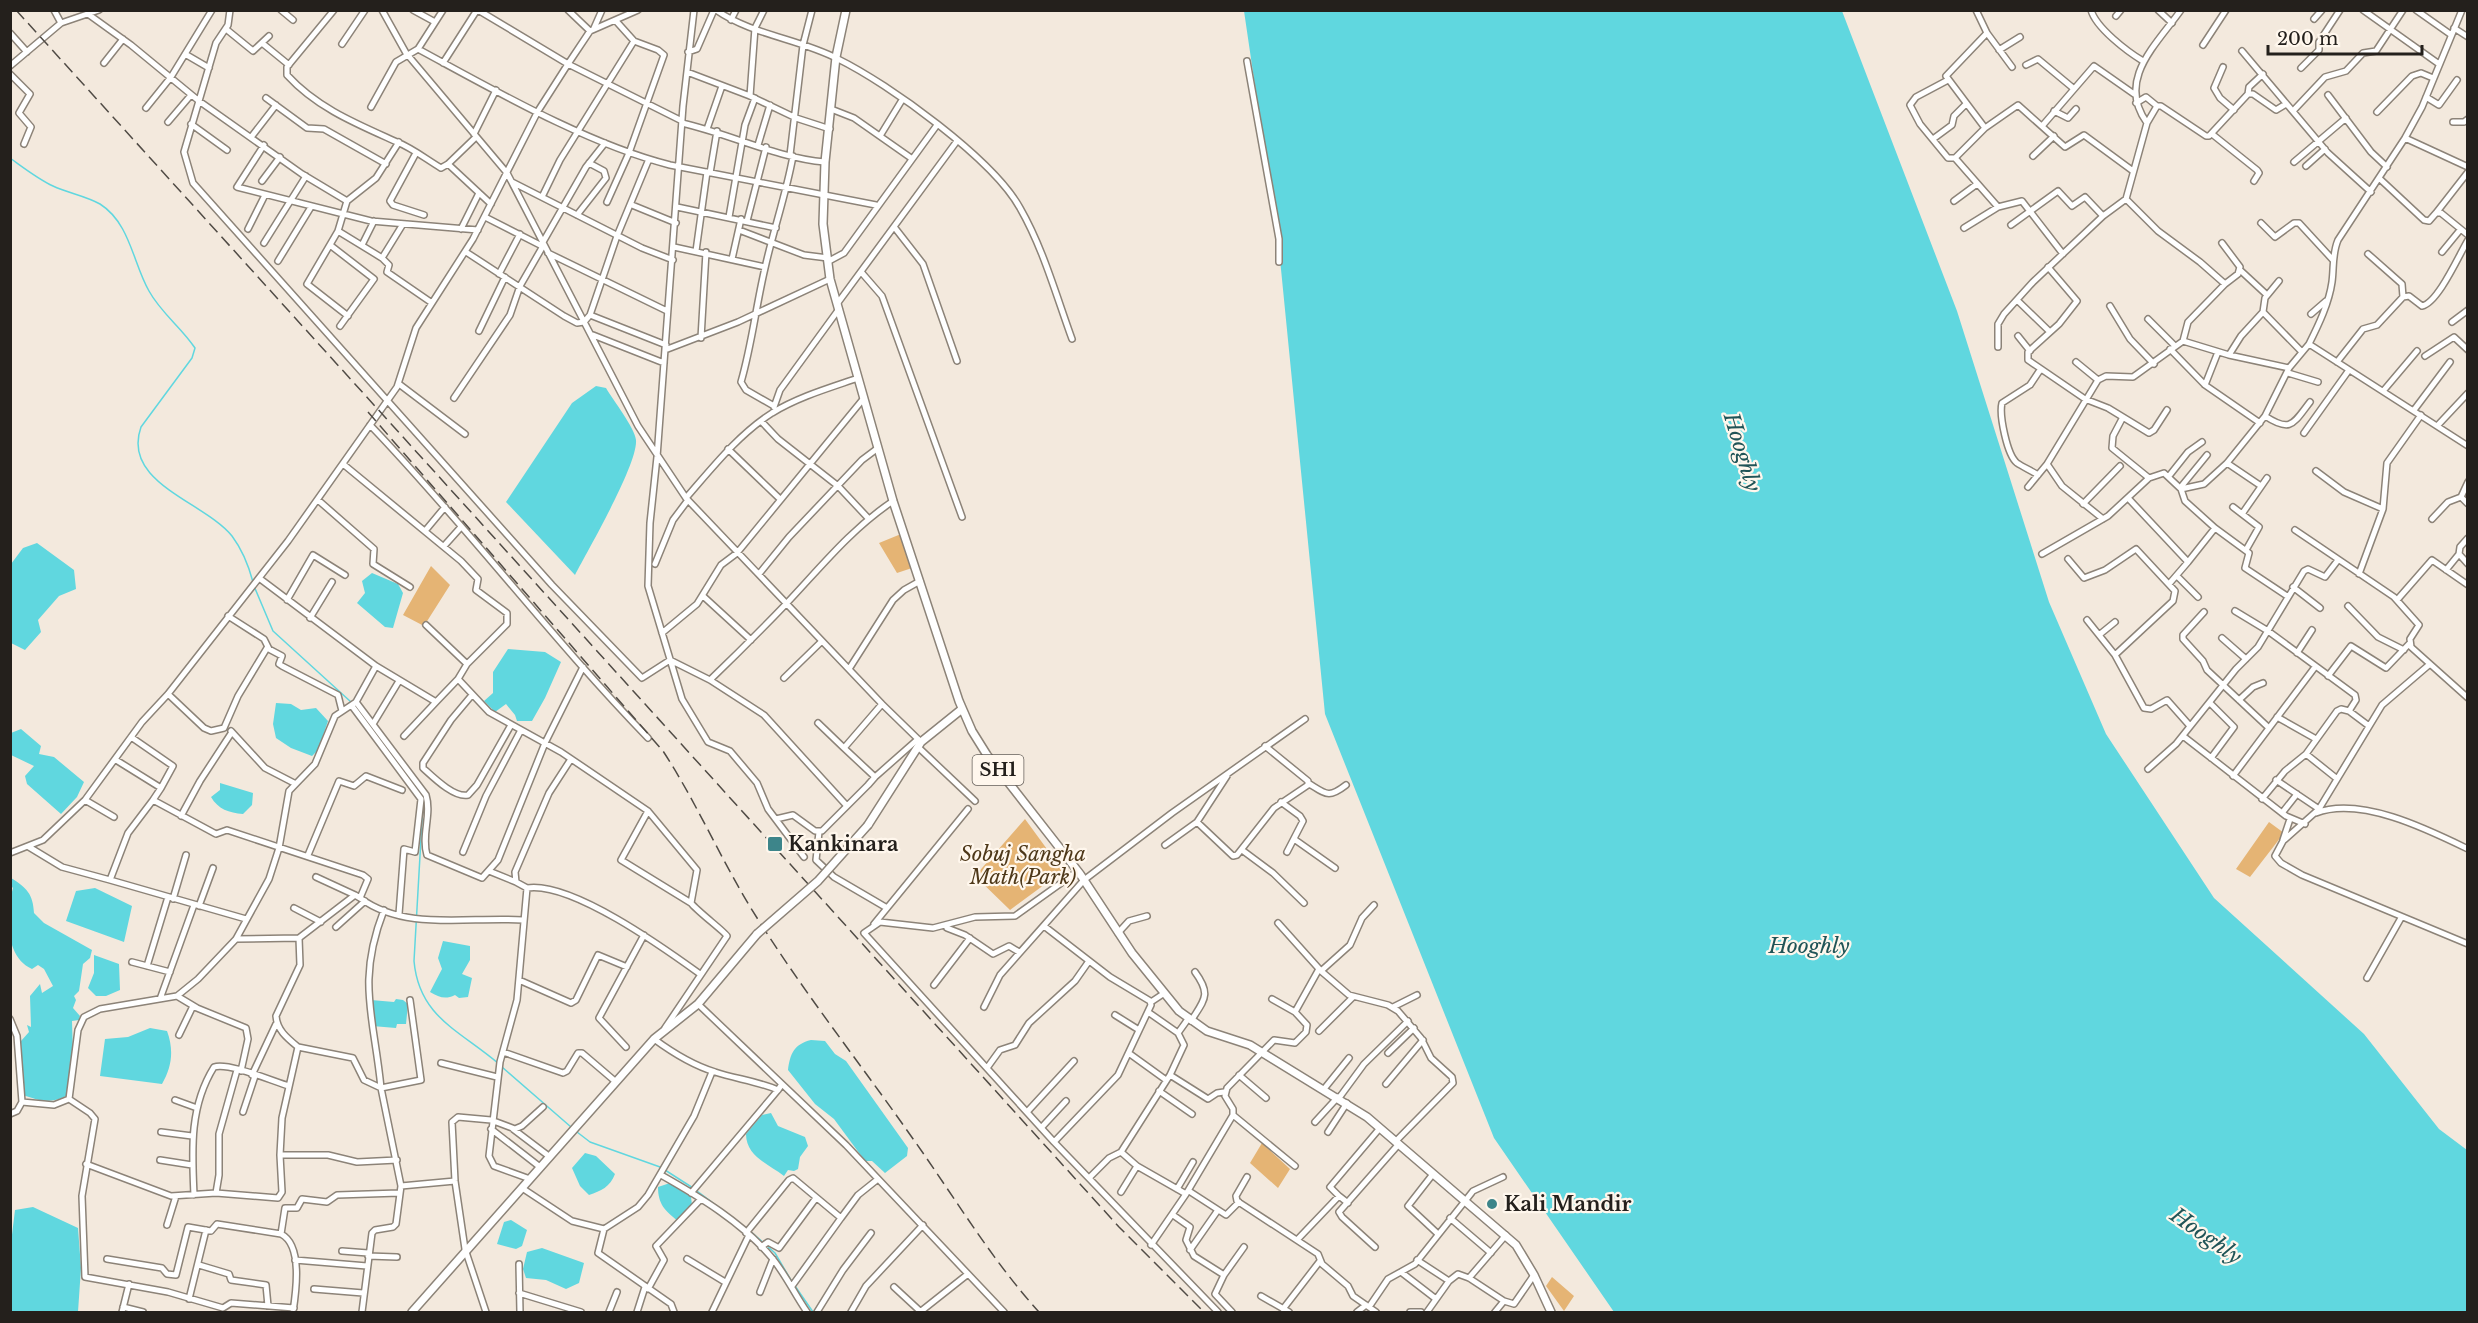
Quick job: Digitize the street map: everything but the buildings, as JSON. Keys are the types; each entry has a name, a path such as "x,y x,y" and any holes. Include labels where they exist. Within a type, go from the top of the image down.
{"main road":[{"name":"SH1","path":"846,10 836,57 823,194 823,224 830,279 893,501 962,709 987,755 1078,871 1118,933 1163,994 1190,1020 1207,1031 1250,1045 1347,1103 1380,1128 1465,1199 1522,1252 1551,1312"},
{"path":"412,1312 654,1039 698,1004 757,934 818,881 868,825 919,742 962,709"}],"street":[{"path":"54,10 61,23"},
{"path":"10,66 61,23 99,10"},
{"path":"146,108 171,77 212,10"},
{"path":"222,10 230,13 226,29 216,43 184,152 193,183 552,585 642,678 670,660"},
{"path":"281,10 293,21"},
{"path":"334,10 288,65 285,72 289,78 336,114 365,130 399,142 441,168 448,164 475,135 496,90"},
{"path":"342,44 365,10"},
{"path":"376,10 383,12 406,54 507,173 584,322 593,335 638,426 687,499 736,553 759,574 975,801"},
{"path":"413,10 435,22"},
{"path":"371,108 392,68 406,54 418,49 443,10"},
{"path":"568,10 592,30"},
{"path":"10,853 29,848 52,833 86,800 131,737 168,694 318,500 370,426 399,384 413,335 466,252 538,111 592,30 602,10"},
{"path":"592,30 638,10"},
{"path":"694,10 682,122 676,223 650,523 648,586 682,699 705,739 712,745 726,748 733,754 757,783 766,805 804,857"},
{"path":"688,52 697,49 715,10 731,20 836,57 874,79 936,125 1000,180 1020,208 1037,244 1072,339"},
{"path":"731,20 736,10"},
{"path":"729,217 752,97 755,28 764,10"},
{"path":"774,409 741,385 765,267 788,187 803,45 812,10"},
{"path":"1986,10 1978,12 1987,33 2012,67"},
{"path":"2091,10 2093,16 2109,34 2130,54 2143,61"},
{"path":"2116,16 2121,10"},
{"path":"2158,10 2172,23"},
{"path":"2147,123 2136,103 2134,94 2143,61 2181,10"},
{"path":"2203,45 2226,10"},
{"path":"2314,19 2322,10"},
{"path":"2301,68 2319,50 2319,42 2340,10"},
{"path":"2363,10 2439,63"},
{"path":"2293,111 2325,77 2346,71 2363,53 2376,51 2403,10"},
{"path":"2416,10 2450,34"},
{"path":"2181,488 2204,484 2227,463 2265,416 2301,351 2309,344 2326,302 2338,240 2405,138 2426,97 2450,34 2462,10"},
{"path":"443,63 480,11 568,64 682,122 717,131 791,156 825,162"},
{"path":"88,14 123,39 199,101 306,176 347,201"},
{"path":"607,202 629,153 664,56 658,50 634,41 616,21"},
{"path":"2454,28 2468,37"},
{"path":"226,29 251,51 255,51 269,36"},
{"path":"10,33 27,52"},
{"path":"1985,128 1948,80 1946,74 1987,33"},
{"path":"1999,50 2020,37"},
{"path":"104,63 123,39"},
{"path":"542,197 560,160 634,41"},
{"path":"262,43 288,65"},
{"path":"418,49 538,111 629,153 679,167 876,205"},
{"path":"2242,51 2325,149 2371,192"},
{"path":"185,54 209,69"},
{"path":"2026,65 2038,60 2073,88"},
{"path":"1247,62 1279,239 1279,262"},
{"path":"2043,125 2094,66 2134,94"},
{"path":"2223,67 2214,88 2220,98 2234,110"},
{"path":"687,72 752,97 796,118 830,129"},
{"path":"2377,112 2412,76 2421,73 2433,78"},
{"path":"10,74 30,94 19,113 31,127 24,144"},
{"path":"2136,103 2146,97 2157,106 2168,109 2206,136 2212,134 2248,94 2249,87 2263,74"},
{"path":"1948,80 1916,97 1910,105 1920,124 1948,158 1954,158 1985,128 2018,105 2067,147 2081,134 2084,135 2133,171"},
{"path":"2426,97 2439,105 2457,80"},
{"path":"707,129 722,86"},
{"path":"2248,94 2253,94 2276,110 2286,104"},
{"path":"168,122 191,95"},
{"path":"2328,95 2387,167"},
{"path":"266,98 307,128 324,129 386,164"},
{"path":"880,135 902,100"},
{"path":"1934,139 1952,125 1954,116 1966,104"},
{"path":"252,136 276,105"},
{"path":"758,145 770,105"},
{"path":"1998,347 2000,319 2048,267 2103,216 2126,200 2147,123 2157,106"},
{"path":"831,109 849,116 911,158"},
{"path":"2054,111 2068,118 2076,109"},
{"path":"2294,162 2346,118"},
{"path":"2453,122 2464,122 2468,119"},
{"path":"191,124 227,150"},
{"path":"739,230 804,255 829,260 844,253 876,205 936,125"},
{"path":"696,251 717,131"},
{"path":"2212,134 2257,170 2259,173 2254,181"},
{"path":"2033,156 2054,135"},
{"path":"2405,138 2468,167"},
{"path":"774,409 780,390 957,141"},
{"path":"348,316 307,284 338,231 347,201 376,178 399,142"},
{"path":"454,398 510,315 520,286 545,247 563,207 588,163 605,143"},
{"path":"264,145 237,187 374,221 478,230"},
{"path":"732,259 739,230 758,181 765,147"},
{"path":"2306,166 2325,149"},
{"path":"416,153 390,201 393,205 424,215"},
{"path":"262,181 280,157"},
{"path":"1954,158 1998,207"},
{"path":"584,322 590,315 617,236 632,205 649,159"},
{"path":"577,215 606,178 604,171 588,163"},
{"path":"448,164 491,204"},
{"path":"2380,179 2424,220 2429,221 2468,172"},
{"path":"264,243 306,176"},
{"path":"512,182 617,236 673,260"},
{"path":"1954,201 1977,184"},
{"path":"2012,225 2058,191 2072,206 2085,197 2103,216"},
{"path":"461,229 479,193"},
{"path":"248,229 265,195"},
{"path":"2126,200 2158,231 2225,284"},
{"path":"1964,228 1998,207 2020,201 2025,203 2063,254"},
{"path":"632,205 676,223"},
{"path":"278,261 311,207"},
{"path":"677,207 776,228"},
{"path":"2403,297 2407,296 2422,306 2426,305 2439,290 2468,238 2441,213 2436,213"},
{"path":"485,217 668,310"},
{"path":"362,245 374,221"},
{"path":"2261,223 2275,237 2294,223 2299,224 2333,260"},
{"path":"382,258 403,224"},
{"path":"895,228 923,264 957,361"},
{"path":"2442,252 2460,230"},
{"path":"338,231 382,258 389,266 387,272 432,303"},
{"path":"499,274 520,234"},
{"path":"2183,341 2186,324 2240,270 2240,264 2222,243"},
{"path":"330,245 374,279 340,326"},
{"path":"674,246 765,267"},
{"path":"466,252 572,321 584,322"},
{"path":"701,338 706,252"},
{"path":"2337,362 2363,329 2377,325 2403,297 2402,284 2368,254"},
{"path":"2048,267 2077,300 2067,315 2030,351 2027,358 2040,370 2085,399 2151,433 2167,410"},
{"path":"2240,270 2267,295"},
{"path":"862,273 882,296 962,517"},
{"path":"479,331 505,278"},
{"path":"590,315 666,348 701,338 830,279"},
{"path":"2279,281 2263,302 2263,312 2301,351"},
{"path":"2017,300 2050,332"},
{"path":"2311,314 2326,302"},
{"path":"2110,306 2130,339 2154,364"},
{"path":"2452,322 2468,310"},
{"path":"2229,355 2241,336 2263,312"},
{"path":"2148,319 2205,385 2260,423"},
{"path":"593,335 664,363"},
{"path":"2018,336 2030,351"},
{"path":"2425,356 2452,337 2465,344 2468,350"},
{"path":"2028,487 2047,464 2098,380 2106,376 2133,377 2183,341 2289,371 2318,382"},
{"path":"2309,344 2468,446"},
{"path":"2384,390 2417,351"},
{"path":"2205,385 2218,352"},
{"path":"2076,362 2098,380"},
{"path":"2414,410 2450,362"},
{"path":"2038,475 2014,459 2008,445 2000,410 2002,403 2030,385 2040,370"},
{"path":"2304,433 2349,370"},
{"path":"655,564 673,520 728,449 774,409 858,378"},
{"path":"399,384 465,434"},
{"path":"2438,425 2467,395"},
{"path":"662,633 703,596 721,566 736,553 864,398"},
{"path":"2265,416 2280,425 2289,425 2295,422 2310,402"},
{"path":"2359,574 2383,509 2387,463 2421,415"},
{"path":"2123,417 2113,436 2112,448 2149,478"},
{"path":"760,421 838,486 868,518"},
{"path":"370,426 445,507 583,667 648,738"},
{"path":"2169,476 2188,452 2202,442"},
{"path":"759,574 789,537 862,460 878,448"},
{"path":"728,449 780,499"},
{"path":"2181,488 2207,455"},
{"path":"2227,463 2261,486"},
{"path":"343,464 444,546 478,579 476,590 503,608 508,615 507,624 467,664 458,679 404,736"},
{"path":"2047,464 2062,486 2103,519"},
{"path":"2083,504 2120,466"},
{"path":"2316,471 2344,492 2383,509"},
{"path":"2042,554 2103,519 2149,478 2162,472 2181,488 2185,501 2215,528 2246,550 2250,555 2244,565 2246,568 2287,596"},
{"path":"2242,514 2267,478"},
{"path":"2432,519 2448,502 2461,497 2468,482"},
{"path":"2461,497 2468,504"},
{"path":"2128,498 2188,562"},
{"path":"318,500 374,549 373,564 410,587"},
{"path":"711,680 786,603 831,552 868,518 893,501"},
{"path":"425,531 445,507"},
{"path":"2233,507 2259,526 2246,550"},
{"path":"444,546 461,527"},
{"path":"2169,584 2215,528"},
{"path":"2295,530 2397,600 2418,623 2409,644 2386,668 2351,646 2328,676"},
{"path":"2446,570 2459,554 2460,546 2468,538"},
{"path":"2068,559 2079,575 2084,578 2105,570 2136,549 2176,594 2173,601 2115,655"},
{"path":"2459,554 2468,564"},
{"path":"287,600 313,555 345,575"},
{"path":"2148,769 2183,736 2246,659 2268,631 2287,596 2305,570 2325,577 2338,560"},
{"path":"2397,600 2431,561 2435,561 2468,585"},
{"path":"2176,576 2198,597"},
{"path":"849,669 893,600 904,590 920,581"},
{"path":"255,582 287,600 376,666 436,702"},
{"path":"310,618 332,582"},
{"path":"2293,587 2320,608"},
{"path":"703,596 750,640"},
{"path":"2348,606 2378,638 2404,650"},
{"path":"2235,611 2268,631 2356,697 2349,711"},
{"path":"2204,612 2183,635 2183,639 2203,661 2207,670 2269,728"},
{"path":"228,616 264,639 269,649 282,656 279,664 338,695 342,711"},
{"path":"2087,620 2115,655 2144,708 2151,709 2167,700 2190,726"},
{"path":"2099,635 2115,622"},
{"path":"426,625 467,664"},
{"path":"2297,653 2312,630"},
{"path":"2222,638 2246,659"},
{"path":"784,678 822,642"},
{"path":"2409,644 2467,695"},
{"path":"224,728 264,649 269,649"},
{"path":"670,660 711,680 764,715 847,806"},
{"path":"2283,841 2305,824 2317,811 2387,699 2430,664"},
{"path":"69,1100 78,1030 84,1017 100,1009 177,996 198,980 236,939 269,879 279,848 287,798 294,783 315,764 324,748 332,721 354,704 376,666"},
{"path":"399,914 404,849 427,855 480,877 484,877 498,860 545,743 583,667"},
{"path":"2233,776 2315,667"},
{"path":"458,679 489,712 571,759 648,811 664,827 674,844 697,870 691,903"},
{"path":"373,724 399,681"},
{"path":"2239,700 2253,687 2263,683"},
{"path":"168,694 204,728 211,731 224,728 232,732 265,768 294,783"},
{"path":"472,695 451,720 423,763 423,768 438,780 462,796 468,795 477,785 511,725"},
{"path":"2210,703 2234,727 2211,758"},
{"path":"354,704 373,724 426,795 429,809 425,847 427,855"},
{"path":"354,704 421,799 415,852"},
{"path":"844,748 882,704"},
{"path":"2262,799 2276,780 2306,754 2337,711 2341,709 2349,711 2369,726"},
{"path":"2277,717 2316,739"},
{"path":"984,1007 997,980 1019,952 1084,880 1229,772 1305,719"},
{"path":"818,723 875,777"},
{"path":"463,852 490,788 521,730"},
{"path":"181,816 200,781 232,732"},
{"path":"2183,736 2262,799 2290,819 2305,824"},
{"path":"110,880 128,833 153,800 173,766 131,737"},
{"path":"887,908 834,877 816,860 819,832 875,777 919,742"},
{"path":"1265,746 1308,783 1331,795 1346,785"},
{"path":"2306,754 2336,778"},
{"path":"516,882 515,872 545,801 571,759"},
{"path":"116,760 161,788"},
{"path":"1165,845 1197,822 1229,772"},
{"path":"308,855 339,781 354,786 366,776 402,790"},
{"path":"2276,780 2317,811"},
{"path":"1197,822 1209,837 1233,856 1242,850 1281,802 1308,783"},
{"path":"2282,813 2297,794"},
{"path":"86,800 114,817"},
{"path":"153,800 216,834 227,830 366,876 368,881 360,898 336,927"},
{"path":"1281,802 1303,818 1287,852"},
{"path":"2317,811 2334,807 2376,813 2429,831 2468,849"},
{"path":"968,809 874,924 864,933 1054,1142 1218,1312"},
{"path":"648,811 621,860 691,903 708,921 726,933 664,1030"},
{"path":"776,819 793,815 819,832"},
{"path":"2290,819 2283,841 2276,852 2281,863 2401,918 2468,944"},
{"path":"1294,839 1335,868"},
{"path":"29,848 62,867 246,919"},
{"path":"1242,850 1273,873 1304,903"},
{"path":"147,966 186,855"},
{"path":"160,999 213,868"},
{"path":"489,871 527,888 544,887 574,898 644,935 700,974"},
{"path":"874,924 887,922 925,928 945,927 975,917 1015,916 1078,871"},
{"path":"316,877 384,910 416,918 461,922 494,918 523,920"},
{"path":"527,888 515,1011 498,1069 489,1156 491,1163 530,1179"},
{"path":"236,939 299,938 360,898"},
{"path":"1295,1012 1320,970 1350,945 1362,918 1374,905"},
{"path":"294,908 321,922"},
{"path":"362,1312 368,1255 374,1231 395,1226 401,1186 381,1088 369,1012 370,949 384,910"},
{"path":"1118,933 1129,921 1148,916"},
{"path":"2367,978 2401,918"},
{"path":"1278,923 1320,970 1353,997 1394,1007 1423,1040 1431,1058 1450,1074 1453,1083 1396,1143 1340,1210 1340,1215 1375,1247"},
{"path":"1044,926 1089,961 1151,1002"},
{"path":"945,927 970,938 995,954 1009,946 1019,952"},
{"path":"626,1047 599,1018 644,935"},
{"path":"243,1112 254,1076 276,1024 278,1011 300,965 299,938"},
{"path":"934,985 970,938"},
{"path":"519,980 571,1003 576,1000 598,955 627,968"},
{"path":"987,1068 1000,1050 1015,1045 1029,1023 1075,981 1089,961"},
{"path":"132,962 170,972"},
{"path":"1178,1033 1190,1020 1206,994 1196,972"},
{"path":"1054,1142 1112,1083 1130,1054 1151,1002 1163,994"},
{"path":"1394,1007 1417,995"},
{"path":"177,996 193,1006 246,1028 248,1039 219,1134 219,1175 216,1193"},
{"path":"1318,1032 1353,997"},
{"path":"1130,1054 1208,1099 1224,1092 1275,1039 1293,1044 1306,1032 1307,1025 1295,1012 1272,999"},
{"path":"276,1024 298,1047 353,1058 364,1080 381,1088 421,1080 410,1000"},
{"path":"698,1004 878,1179 1004,1312"},
{"path":"179,1035 193,1006"},
{"path":"1089,1178 1109,1158 1121,1152 1168,1078 1184,1045 1178,1033 1148,1012"},
{"path":"1115,1015 1139,1030"},
{"path":"10,1019 17,1036 21,1102 16,1111 10,1114"},
{"path":"1315,1122 1338,1098 1364,1064 1408,1021"},
{"path":"1388,1053 1414,1028"},
{"path":"654,1039 678,1056 712,1072 760,1083 778,1090"},
{"path":"1386,1084 1423,1040"},
{"path":"86,1164 128,1177 158,1192 176,1196 216,1193 280,1197 282,1118 298,1047"},
{"path":"503,1052 563,1073 567,1071 578,1053 582,1053 616,1082"},
{"path":"1324,1089 1350,1058"},
{"path":"1027,1112 1074,1061"},
{"path":"441,1063 497,1077"},
{"path":"194,1195 192,1136 197,1108 214,1067 239,1071 289,1086"},
{"path":"674,1312 671,1304 598,1253 604,1229 613,1221 638,1207 662,1171 694,1116 712,1072"},
{"path":"1239,1075 1266,1098"},
{"path":"693,1190 782,1084"},
{"path":"1159,1092 1192,1114"},
{"path":"1151,1245 1173,1215 1233,1114 1233,1109 1224,1092"},
{"path":"21,1102 54,1105 69,1100"},
{"path":"69,1100 90,1113 95,1119 82,1196 85,1276 168,1292 223,1308 231,1303 293,1310 295,1260 291,1244 281,1234 217,1224 213,1231 190,1226 176,1275 167,1274 162,1268 107,1259"},
{"path":"175,1100 197,1108"},
{"path":"1041,1128 1066,1101"},
{"path":"1328,1132 1347,1103"},
{"path":"512,1128 522,1126 543,1107"},
{"path":"1233,1114 1295,1166"},
{"path":"486,1312 465,1250 455,1181 453,1120 458,1117 491,1120 512,1128 550,1157"},
{"path":"1348,1203 1330,1187 1380,1128"},
{"path":"491,1129 540,1167"},
{"path":"161,1132 192,1136"},
{"path":"1121,1152 1137,1166 1177,1190 1187,1192 1228,1215 1239,1202"},
{"path":"280,1155 328,1155 357,1162 396,1160"},
{"path":"160,1160 192,1165"},
{"path":"1177,1190 1193,1162"},
{"path":"1121,1192 1137,1166"},
{"path":"662,1171 693,1190 701,1199 763,1245 794,1284 807,1312"},
{"path":"1433,1174 1408,1206 1438,1234"},
{"path":"1247,1177 1236,1196 1239,1202 1318,1254 1320,1261 1348,1286 1356,1299 1376,1312"},
{"path":"1357,1312 1367,1306 1388,1279 1417,1260 1465,1199 1478,1188 1503,1177"},
{"path":"712,1312 748,1232 791,1179 841,1218"},
{"path":"794,1284 858,1195 878,1179"},
{"path":"401,1186 455,1181"},
{"path":"522,1188 572,1221 604,1229"},
{"path":"281,1234 285,1208 297,1208 302,1199 327,1202 337,1195 399,1193"},
{"path":"167,1225 176,1196"},
{"path":"1297,1240 1339,1196"},
{"path":"763,1245 779,1248 816,1198"},
{"path":"637,1312 646,1288 664,1260 656,1245 701,1199"},
{"path":"1190,1250 1218,1210"},
{"path":"1173,1215 1190,1227 1186,1240 1194,1256 1224,1275"},
{"path":"1450,1218 1491,1253"},
{"path":"851,1312 866,1286 923,1225"},
{"path":"189,1299 199,1266 206,1230"},
{"path":"817,1312 871,1233"},
{"path":"1469,1278 1506,1235"},
{"path":"1232,1312 1215,1294 1224,1275 1244,1247"},
{"path":"342,1251 397,1257"},
{"path":"687,1259 726,1282"},
{"path":"760,1292 773,1259"},
{"path":"295,1260 367,1266"},
{"path":"1417,1260 1449,1281"},
{"path":"1283,1309 1320,1261"},
{"path":"519,1264 520,1312"},
{"path":"199,1266 229,1274 231,1280 266,1285 268,1306"},
{"path":"1401,1272 1436,1299"},
{"path":"894,1287 920,1312 968,1274"},
{"path":"1427,1312 1449,1281 1458,1274 1469,1278 1504,1301 1514,1304 1534,1275"},
{"path":"129,1284 122,1310 143,1312"},
{"path":"314,1289 363,1293"},
{"path":"519,1293 581,1312"},
{"path":"609,1312 617,1293"},
{"path":"1261,1296 1289,1312"},
{"path":"1495,1312 1504,1301"},
{"path":"255,1305 256,1312"},
{"path":"1410,1312 1421,1312"}],"green space":[{"path":"901,534 912,568 897,573 879,543"},
{"path":"431,566 450,585 424,626 403,615"},
{"name":"Sobuj Sangha Math(Park)","path":"1025,819 1063,871 1010,910 975,876"},
{"path":"2269,822 2284,833 2250,877 2236,869"},
{"path":"1262,1143 1290,1169 1278,1188 1250,1163"},
{"path":"1552,1277 1574,1296 1564,1311 1546,1286"}],"water":[{"name":"Hooghly","path":"1244,11 1842,11 1957,311 2049,602 2106,734 2214,898 2364,1034 2439,1129 2467,1150 2467,1312 1614,1312 1494,1138 1325,714 1279,249"},
{"path":"596,386 606,388 628,421 636,440 629,468 621,487 575,575 506,502 572,403"},
{"path":"37,543 74,570 76,589 59,596 38,620 41,632 25,650 11,643 11,564 23,548"},
{"path":"372,573 398,584 403,593 393,628 385,627 357,603 365,593 362,581"},
{"path":"508,649 545,652 561,662 532,721 517,721 506,704 495,712 484,701 493,693 493,672"},
{"path":"276,703 291,704 301,710 316,708 328,721 318,750 312,756 291,748 276,738 273,724"},
{"path":"21,729 41,746 39,754 54,757 84,782 77,797 61,814 27,784 25,776 34,766 11,755 11,733"},
{"path":"220,783 253,793 252,805 243,814 221,807 211,797 220,790"},
{"path":"11,878 28,892 34,913 44,923 92,950 90,958 83,964 79,991 74,996 76,1000 73,1008 80,1016 79,1020 72,1021 73,1055 66,1096 50,1101 23,1095 21,1041 29,1032 27,1025 31,1027 30,996 40,984 42,993 53,986 44,969 38,965 32,969 16,955 9,933 9,909 13,888"},
{"path":"95,888 132,906 124,942 66,921 76,891"},
{"path":"443,941 470,946 470,960 462,974 472,978 468,997 459,998 455,995 442,997 430,992 442,969 438,958"},
{"path":"94,955 119,964 120,990 106,996 96,996 88,988 94,973"},
{"path":"396,999 408,1004 406,1024 397,1024 396,1028 372,1026 371,1000 394,1002"},
{"path":"150,1028 167,1031 171,1045 168,1071 162,1084 100,1076 105,1039 128,1037"},
{"path":"811,1040 825,1041 835,1054 846,1061 908,1148 907,1156 885,1173 872,1161 865,1161 834,1119 815,1104 788,1070 794,1050"},
{"path":"771,1113 778,1126 805,1137 808,1146 800,1157 798,1169 788,1170 784,1176 759,1159 747,1142 746,1134 762,1115"},
{"path":"585,1153 596,1156 615,1174 605,1188 589,1195 580,1186 572,1168"},
{"path":"670,1183 691,1197 692,1205 678,1221 666,1210 659,1198 658,1187"},
{"path":"33,1207 78,1228 81,1268 78,1312 11,1312 10,1251 15,1210"},
{"path":"511,1220 527,1230 522,1246 516,1249 497,1244 504,1222"},
{"path":"542,1248 584,1263 579,1283 566,1289 546,1280 526,1278 523,1269 527,1252"}],"waterway":[{"path":"10,158 47,183 95,201 110,212 130,244 149,291 195,348 192,358 141,427 138,446 143,463 154,477 169,490 220,524 232,536 239,546 253,582"},
{"path":"254,586 273,631 351,702"},
{"path":"423,803 414,961 417,980 424,996 443,1021 499,1064"},
{"path":"502,1067 571,1127"},
{"path":"577,1132 590,1142 660,1167"},
{"path":"665,1170 693,1188"},
{"path":"697,1191 729,1215"},
{"path":"738,1222 746,1228"},
{"path":"750,1231 775,1253 792,1282"},
{"path":"795,1286 813,1312"}],"railway":[{"path":"16,10 1119,1227 1204,1312"},
{"path":"368,412 663,751 749,905 787,964 911,1136 988,1248 1039,1312"}],"place":[{"name":"Kankinara","path":"775,844"},
{"name":"Kali Mandir","path":"1492,1204"}]}
